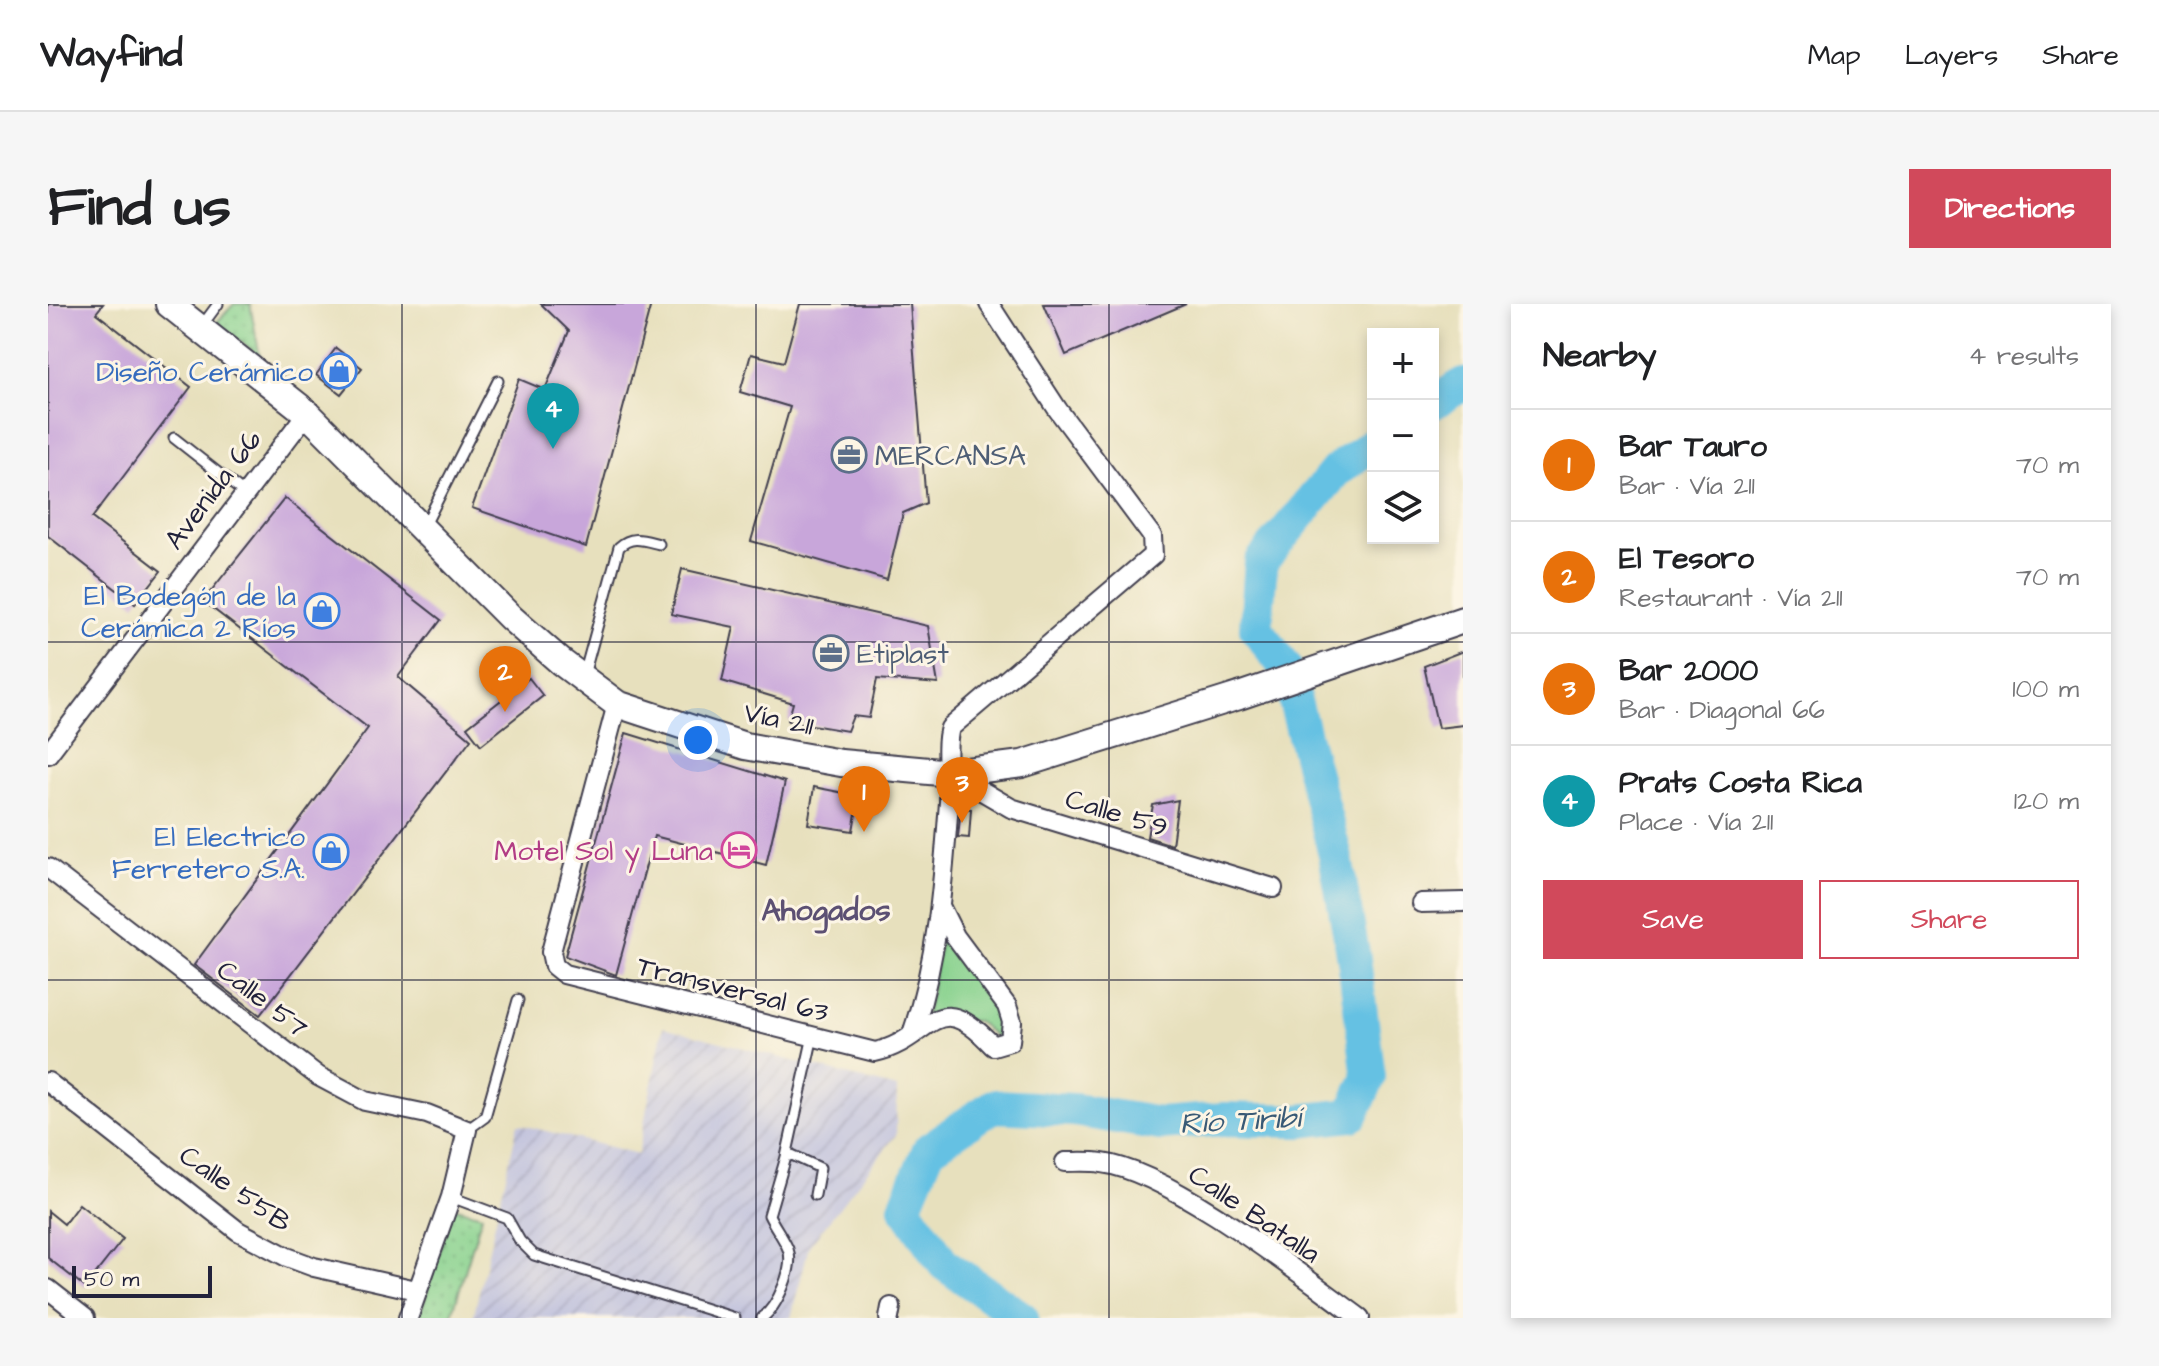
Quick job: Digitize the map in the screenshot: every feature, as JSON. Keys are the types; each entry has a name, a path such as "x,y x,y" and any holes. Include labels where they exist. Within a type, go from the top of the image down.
{"main road":[{"name":"Vía 211","path":"169,304 307,413 511,618 583,678 617,704 745,746 841,763 951,773 1022,764 1239,696 1463,620"}],"street":[{"path":"912,1034 928,985 941,908 951,773 950,728 1153,555 1152,536 1058,410 989,304"},
{"name":"Avenida 66","path":"48,754 307,413"},
{"name":"Transversal 63","path":"617,704 551,952 554,966 564,974 875,1052 889,1049 937,1019 953,1015 973,1024 993,1046 1010,1041 1012,1022 1007,1006 955,936 941,908"},
{"name":"Calle 59","path":"951,773 1011,808 1273,888"},
{"name":"Calle 57","path":"48,868 318,1076 365,1101 427,1114 467,1130"},
{"path":"1421,903 1463,902"},
{"name":"Calle 55B","path":"48,1082 238,1231 287,1257 314,1267 416,1290"},
{"path":"408,1318 451,1197 467,1130"},
{"name":"Calle Batalla","path":"1065,1162 1104,1163 1141,1175 1186,1197 1360,1318"},
{"path":"48,1289 85,1318"}],"lane":[{"path":"200,327 218,304"},
{"path":"423,528 498,381"},
{"path":"174,438 244,493"},
{"path":"583,678 619,547 627,539 635,538 659,544"},
{"path":"467,1130 485,1117 518,1000"},
{"path":"762,1318 772,1310 790,1262 789,1251 769,1215 786,1157 813,1036"},
{"path":"786,1157 792,1155 820,1168 815,1195"},
{"path":"451,1197 507,1218 520,1241 534,1255 735,1318"}],"shaded area":[{"path":"663,1027 897,1088 896,1135 809,1246 791,1318 473,1318 518,1124 638,1154"}],"green space":[{"path":"234,304 250,304 260,357 217,322"},
{"path":"943,929 1007,1018 1001,1042 977,1021 925,1019"},
{"path":"453,1207 482,1215 451,1318 419,1318"}],"building":[{"path":"48,304 103,304 96,313 191,387 92,518 161,571 135,604 48,536"},
{"path":"541,304 651,304 586,547 472,508 519,379 545,390 569,331"},
{"name":"MERCANSA","path":"800,304 910,304 926,503 903,513 887,580 751,541 790,407 740,392 751,354 784,362"},
{"path":"1044,304 1186,304 1066,355"},
{"name":"Diseño Cerámico","path":"336,348 362,368 341,394 316,375"},
{"path":"285,498 441,620 398,677 471,739 260,1015 194,965 368,728 203,601"},
{"name":"Etiplast","path":"682,569 928,626 938,684 877,679 869,718 853,716 847,731 788,721 793,703 722,681 734,627 671,614"},
{"path":"1463,651 1463,725 1438,728 1424,666"},
{"path":"529,678 543,696 481,745 467,727"},
{"name":"Motel Sol y Luna","path":"626,733 785,782 766,865 654,836 616,975 565,956"},
{"path":"814,787 859,796 853,831 808,824"},
{"path":"1178,800 1172,845 1147,837 1153,805"},
{"path":"961,808 971,809 969,838 958,837"},
{"path":"79,1204 123,1239 85,1287 48,1258 48,1211 64,1224"}],"waterway":[{"name":"Río Tiribí","path":"1438,400 1463,384"},
{"name":"Río Tiribí","path":"1285,667 1256,628 1261,562 1336,471 1367,448"},
{"name":"Río Tiribí","path":"1022,1318 944,1264 905,1207 929,1149 993,1106 1074,1110 1160,1124 1225,1119 1299,1121 1352,1115 1369,1077 1354,959 1335,854 1291,686"}],"place":[{"name":"Diseño Cerámico","path":"339,371"},
{"name":"Prats Costa Rica","path":"553,449"},
{"name":"MERCANSA","path":"849,455"},
{"name":"El Bodegón de la Cerámica 2 Ríos","path":"322,611"},
{"name":"Etiplast","path":"831,653"},
{"name":"El Tesoro","path":"505,712"},
{"name":"Bar 2000","path":"962,823"},
{"name":"Bar Tauro","path":"864,832"},
{"name":"Motel Sol y Luna","path":"739,850"},
{"name":"El Electrico Ferretero S.A.","path":"331,852"}],"district":[{"name":"Ahogados","path":"826,910"}]}
